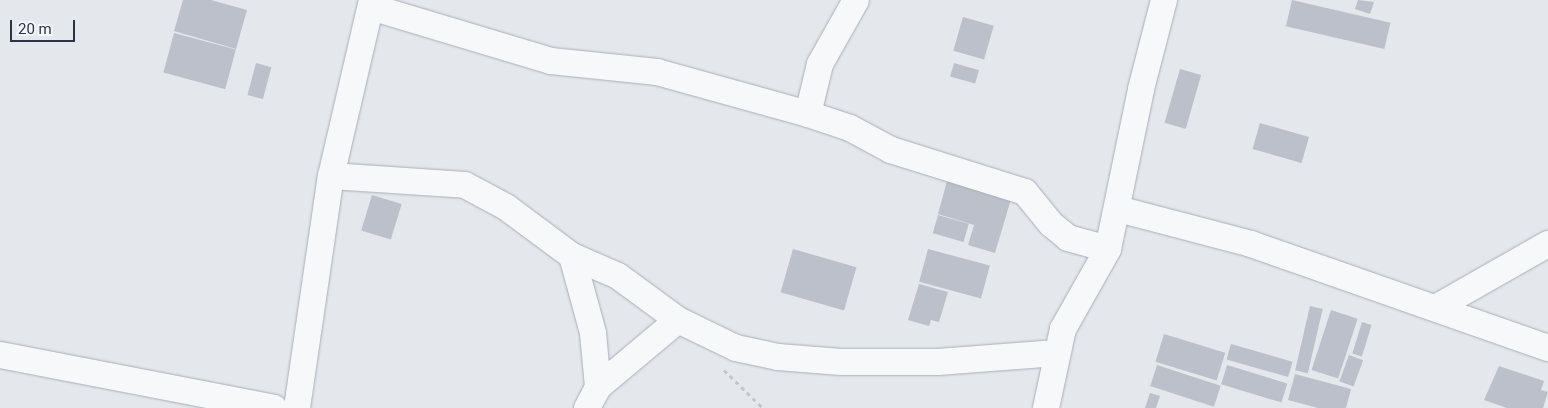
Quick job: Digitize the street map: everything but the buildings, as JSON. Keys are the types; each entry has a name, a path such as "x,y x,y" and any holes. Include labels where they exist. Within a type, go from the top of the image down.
{"street":[{"path":"808,114 820,64 856,0"},
{"path":"1046,408 1063,329 1108,249 1118,209 1140,89 1164,0"},
{"path":"297,408 331,176 372,4 551,61 657,72 808,114 850,128 891,150 1025,192 1051,224 1068,238 1108,249"},
{"path":"331,176 465,185 506,207 572,256 618,276 678,320 736,348 778,357 938,362 1057,353"},
{"path":"1118,209 1251,244 1548,348"},
{"path":"1438,308 1548,244"},
{"path":"572,256 593,334 593,397"},
{"path":"593,397 678,320"},
{"path":"0,355 274,408"}]}
